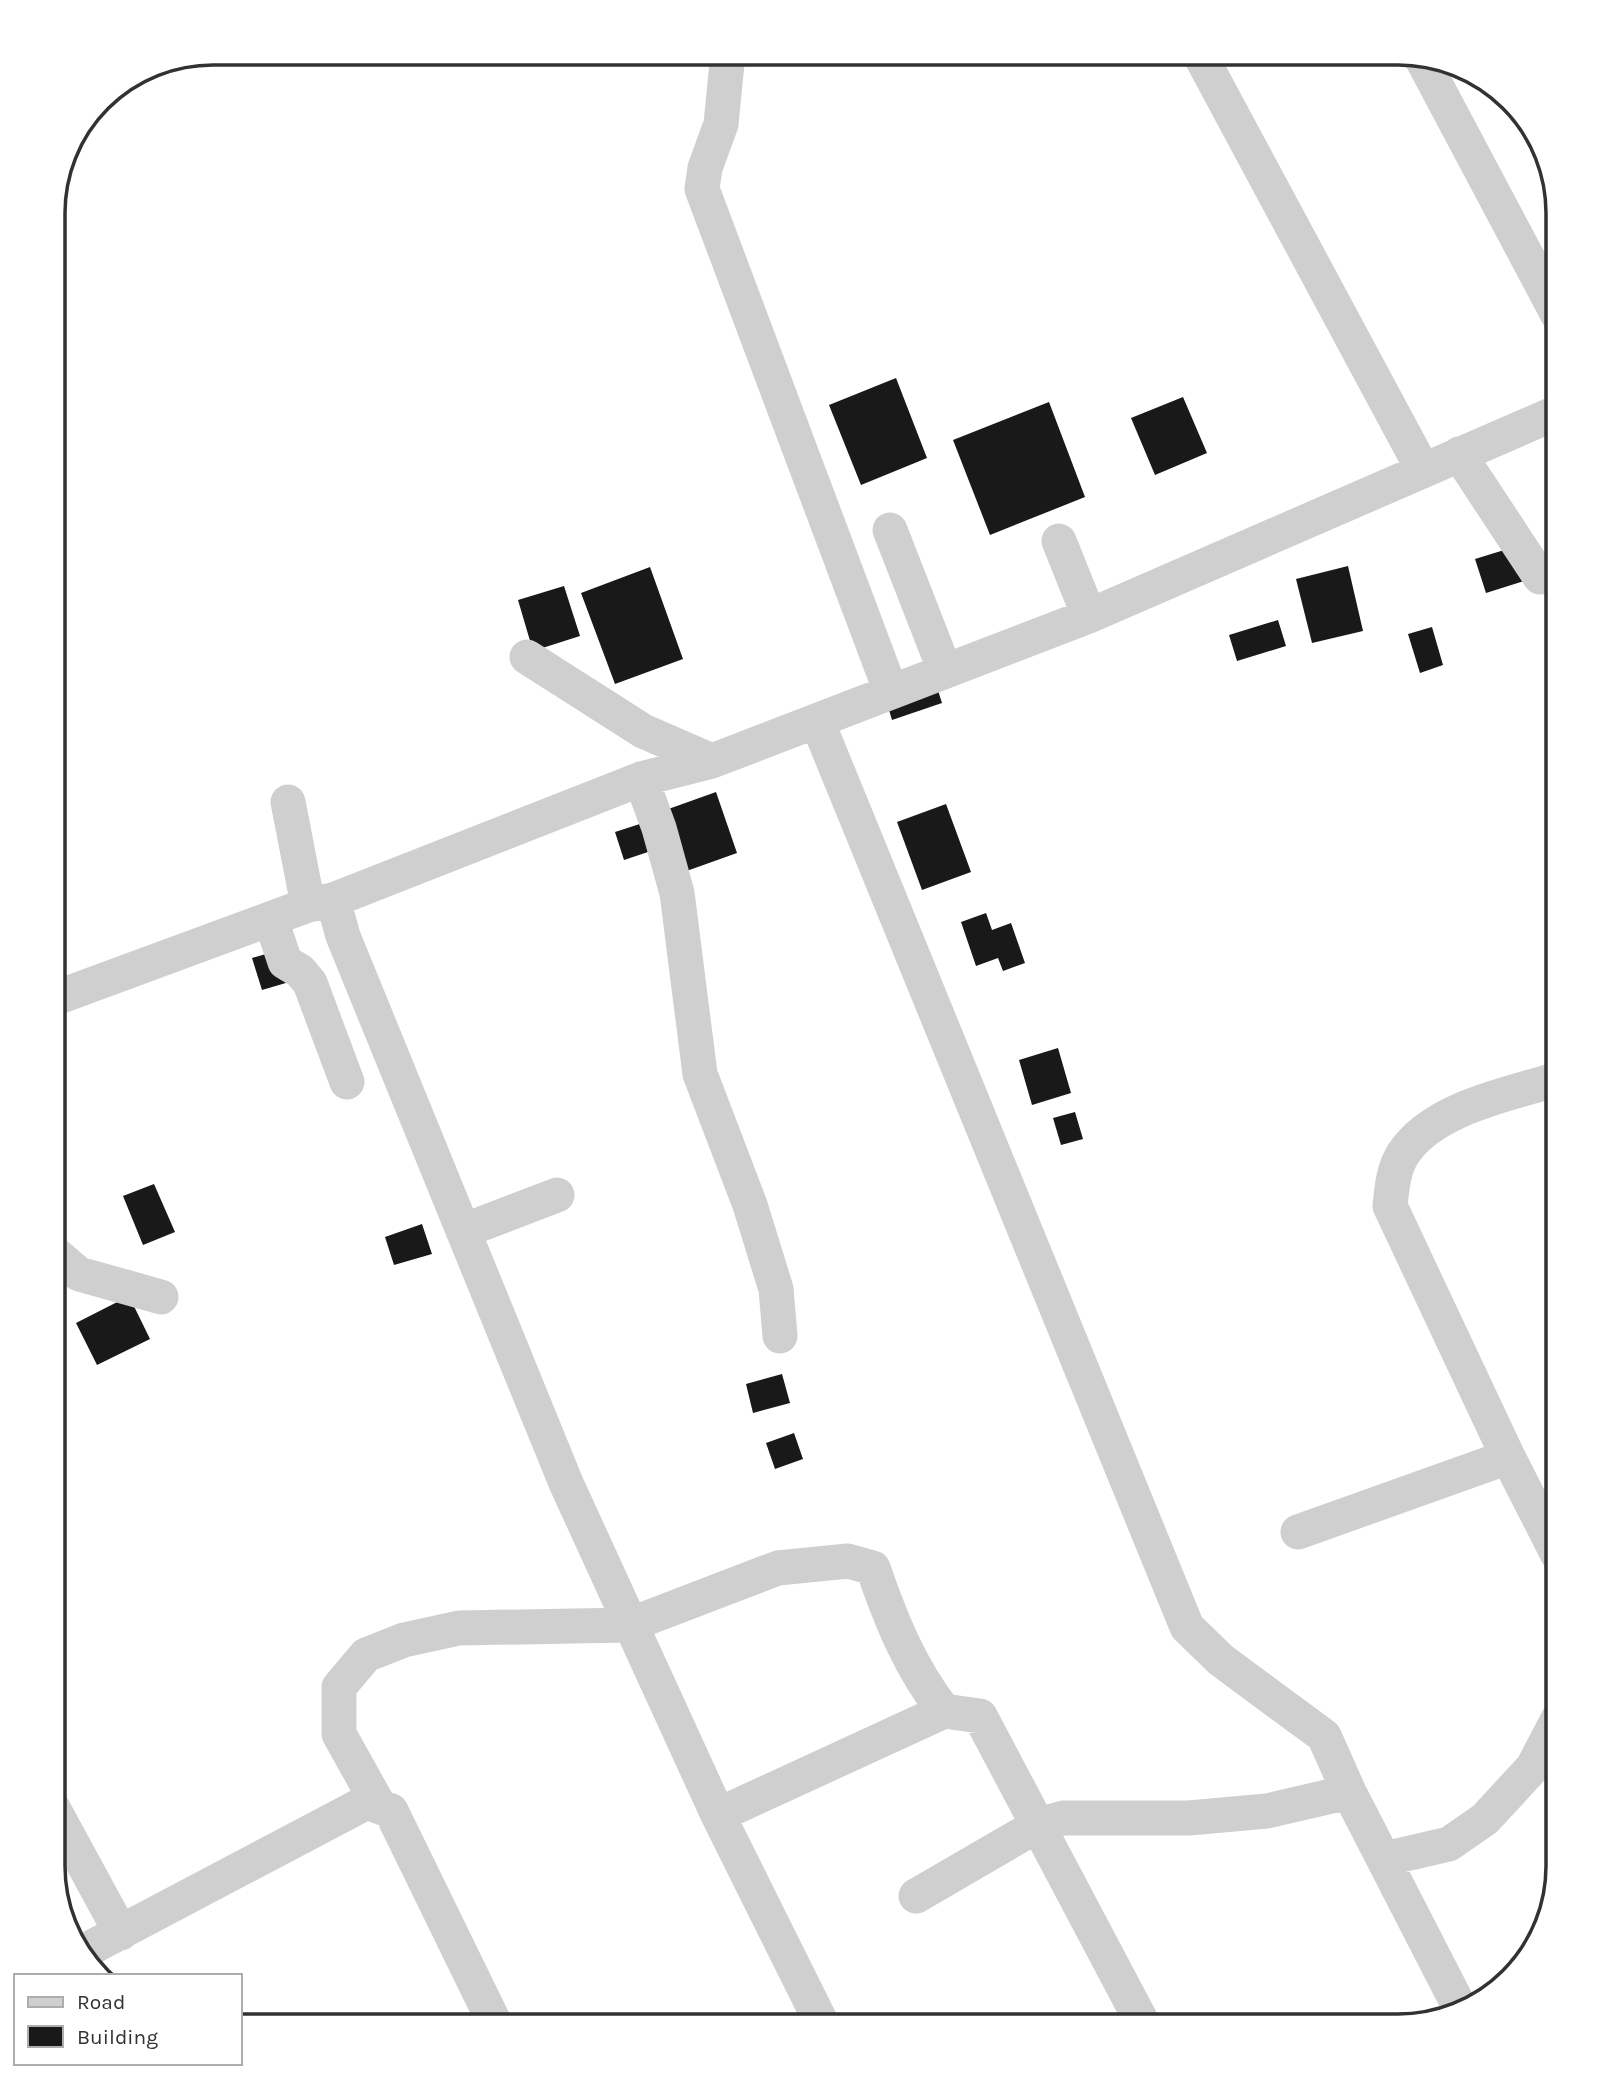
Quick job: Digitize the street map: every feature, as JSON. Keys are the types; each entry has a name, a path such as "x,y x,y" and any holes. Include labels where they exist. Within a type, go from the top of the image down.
{"street":[{"path":"727,65 721,124 705,168 702,190 891,692"},
{"path":"1205,65 1423,470"},
{"path":"1427,68 1546,291"},
{"path":"65,995 321,902 641,779 712,761 1089,615 1546,417"},
{"path":"1459,454 1540,577"},
{"path":"890,530 945,671"},
{"path":"1059,541 1089,615"},
{"path":"527,657 586,698 643,731 712,761"},
{"path":"817,721 1187,1627 1221,1660 1324,1736 1349,1792 1457,2002"},
{"path":"641,779 659,828 677,893 700,1074 750,1205 776,1289 780,1336"},
{"path":"288,802 321,902 343,936 566,1483 718,1815 816,2014"},
{"path":"271,920 285,962 300,971 310,983 348,1082"},
{"path":"1546,1083 1469,1106 1419,1134 1402,1155 1392,1178 1390,1206 1508,1457 1546,1530"},
{"path":"463,1231 557,1195"},
{"path":"65,1263 79,1275 161,1297"},
{"path":"1298,1532 1508,1457"},
{"path":"378,1804 339,1734 339,1687 366,1655 404,1640 459,1628 629,1625 778,1568 848,1561 873,1568 908,1657 944,1711"},
{"path":"718,1815 944,1711 980,1716 1138,2014"},
{"path":"1384,1859 1449,1844 1485,1819 1533,1767 1546,1743"},
{"path":"916,1896 1038,1825 1063,1818 1189,1818 1267,1811 1349,1792"},
{"path":"90,1948 367,1802 391,1811 490,2014"},
{"path":"65,1832 121,1933"}],"building":[{"path":"896,378 927,458 861,485 829,405"},
{"path":"1183,397 1207,453 1155,475 1131,418"},
{"path":"1049,402 1085,497 990,535 953,440"},
{"path":"1514,547 1524,581 1486,593 1475,559"},
{"path":"1348,566 1363,631 1312,643 1296,579"},
{"path":"650,567 683,659 615,684 581,593"},
{"path":"564,586 580,636 533,651 518,600"},
{"path":"1278,620 1286,646 1237,661 1229,635"},
{"path":"1432,627 1443,665 1420,673 1408,634"},
{"path":"935,681 942,703 892,720 885,697"},
{"path":"716,792 737,853 681,873 660,812"},
{"path":"946,804 971,872 922,890 897,822"},
{"path":"649,821 657,849 624,860 615,832"},
{"path":"986,913 992,930 1011,923 1025,963 1003,971 998,958 976,966 961,922"},
{"path":"286,948 296,980 262,990 252,958"},
{"path":"1058,1048 1071,1093 1032,1105 1019,1060"},
{"path":"1075,1112 1083,1139 1061,1145 1053,1118"},
{"path":"154,1184 175,1232 143,1245 123,1196"},
{"path":"422,1224 432,1254 394,1265 385,1237"},
{"path":"129,1296 150,1339 97,1365 76,1323"},
{"path":"782,1374 790,1403 753,1413 746,1384"},
{"path":"794,1433 803,1459 775,1469 766,1443"}]}
